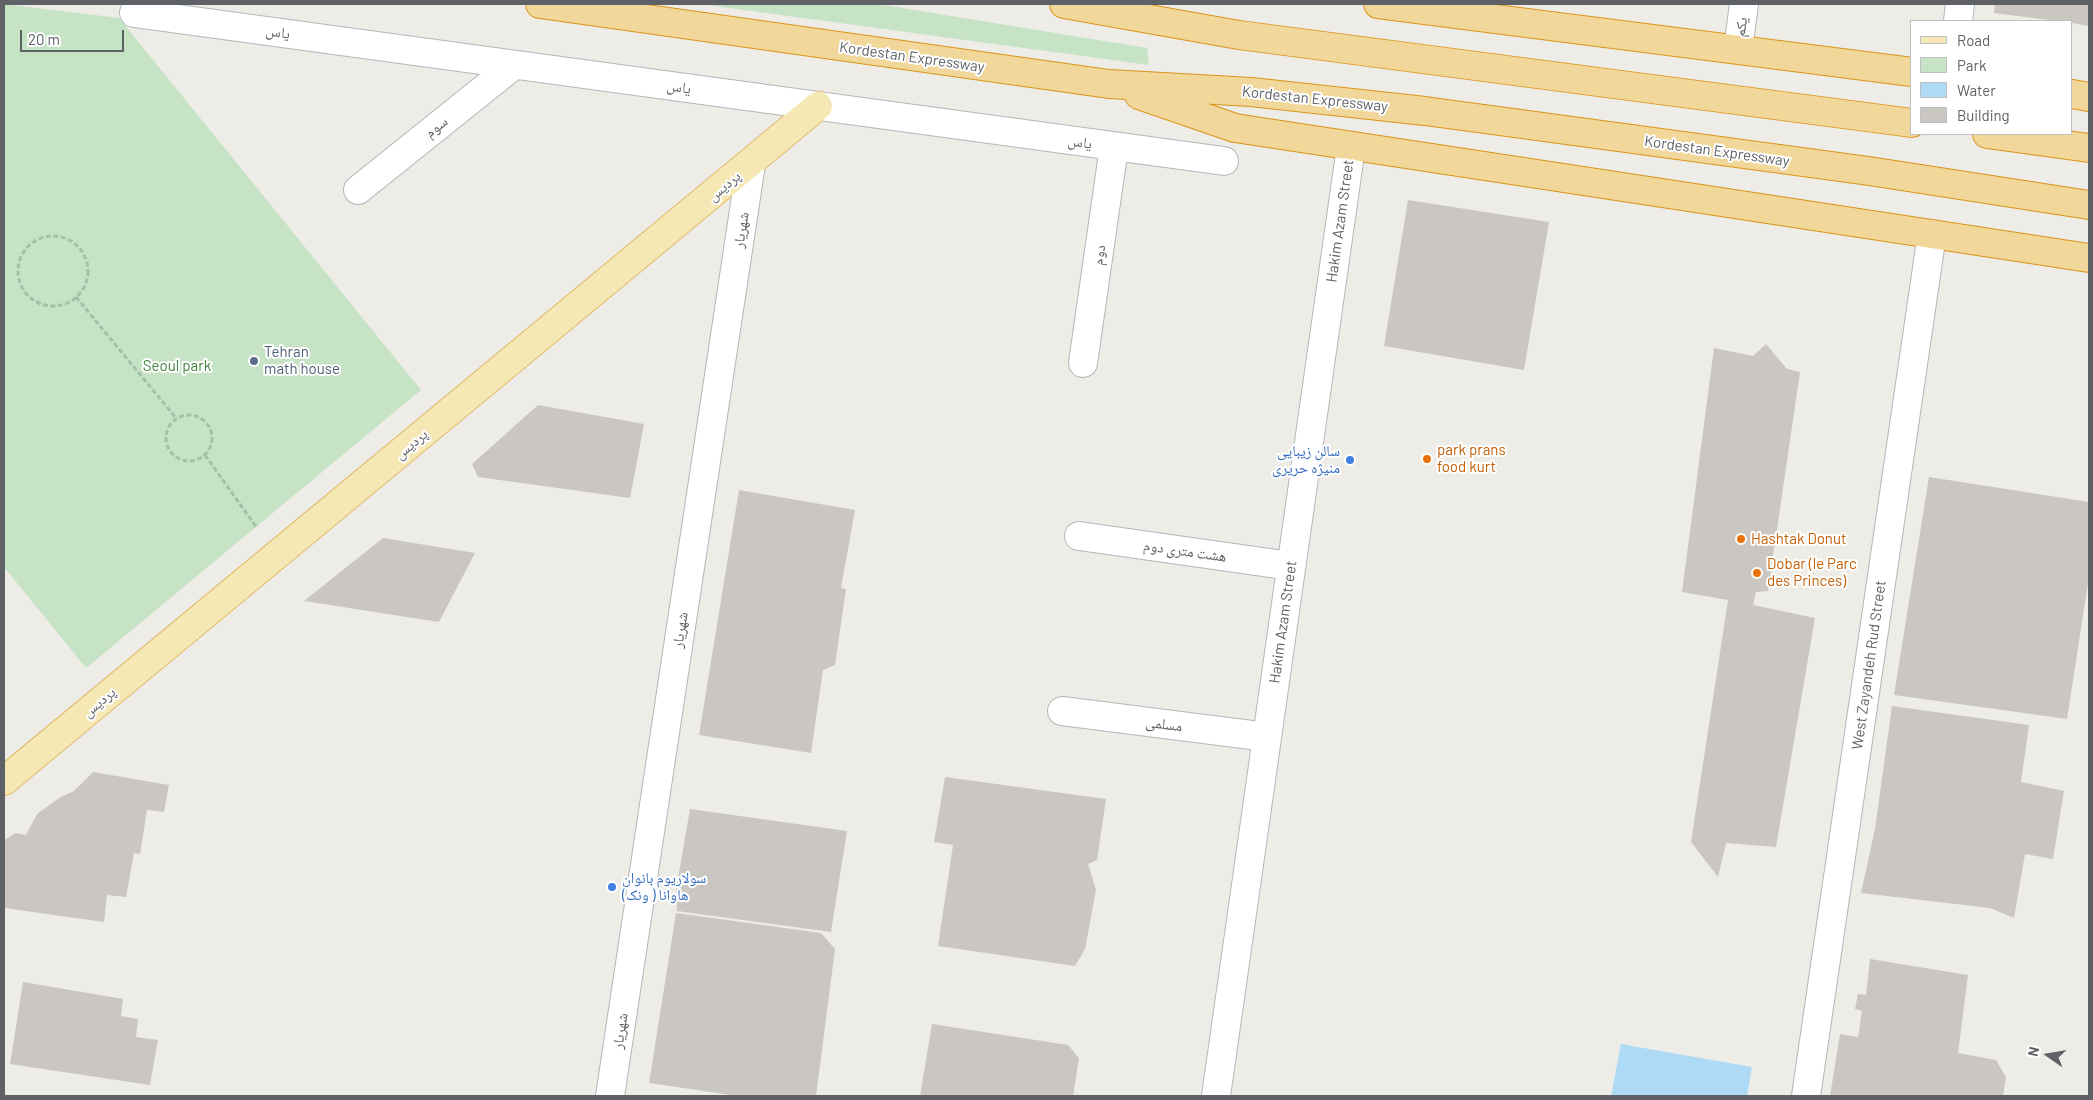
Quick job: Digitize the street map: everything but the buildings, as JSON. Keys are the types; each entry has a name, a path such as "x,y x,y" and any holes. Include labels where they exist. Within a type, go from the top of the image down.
{"highway":[{"name":"Kordestan Expressway","path":"540,4 1109,84 1251,92 1405,109 1869,171 2089,205"},
{"path":"1064,4 1239,35 1910,123"},
{"path":"1378,4 1910,72"},
{"path":"1109,84 1235,128 2089,258"},
{"path":"2073,94 2089,97"},
{"path":"1994,135 2089,148"}],"main road":[{"name":"پردیس","path":"4,781 751,164 818,106"}],"street":[{"name":"یکم","path":"1738,49 1744,4"},
{"path":"1958,20 1960,4"},
{"name":"یاس","path":"134,13 1224,161"},
{"name":"سوم","path":"358,190 514,64"},
{"name":"دوم","path":"1084,363 1114,147"},
{"name":"Hakim Azam Street","path":"1216,1096 1351,147"},
{"name":"شهریار","path":"610,1096 751,164"},
{"name":"West Zayandeh Rud Street","path":"1806,1096 1932,234"},
{"name":"هشت متری دوم","path":"1079,536 1291,566"},
{"name":"مسلمی","path":"1062,711 1267,737"}],"path":[{"path":"61,236 71,240 80,247 88,268 87,278 76,297 66,304 54,306 42,304 31,298 23,289 18,278 18,266 22,254 30,244 39,238 61,236"},
{"path":"76,297 176,418"},
{"path":"191,414 204,420 210,427 212,442 205,455 198,459 183,461 170,452 167,445 167,430 170,423 176,418 191,414"},
{"path":"205,455 277,555"}],"green space":[{"name":"Seoul park","path":"4,4 119,18 421,390 86,668 4,567"},
{"path":"700,4 878,4 1147,48 1149,65"}],"water":[{"path":"1621,1044 1752,1067 1747,1096 1611,1096"}],"place":[{"name":"Tehran math house","path":"254,361"},
{"name":"park prans food kurt","path":"1427,459"},
{"name":"سالن زیبایی منیژه حریری","path":"1350,460"},
{"name":"Hashtak Donut","path":"1741,539"},
{"name":"Dobar (le Parc des Princes)","path":"1757,573"},
{"name":"سولاریوم بانوان هاوانا ( ونک)","path":"612,887"}]}
